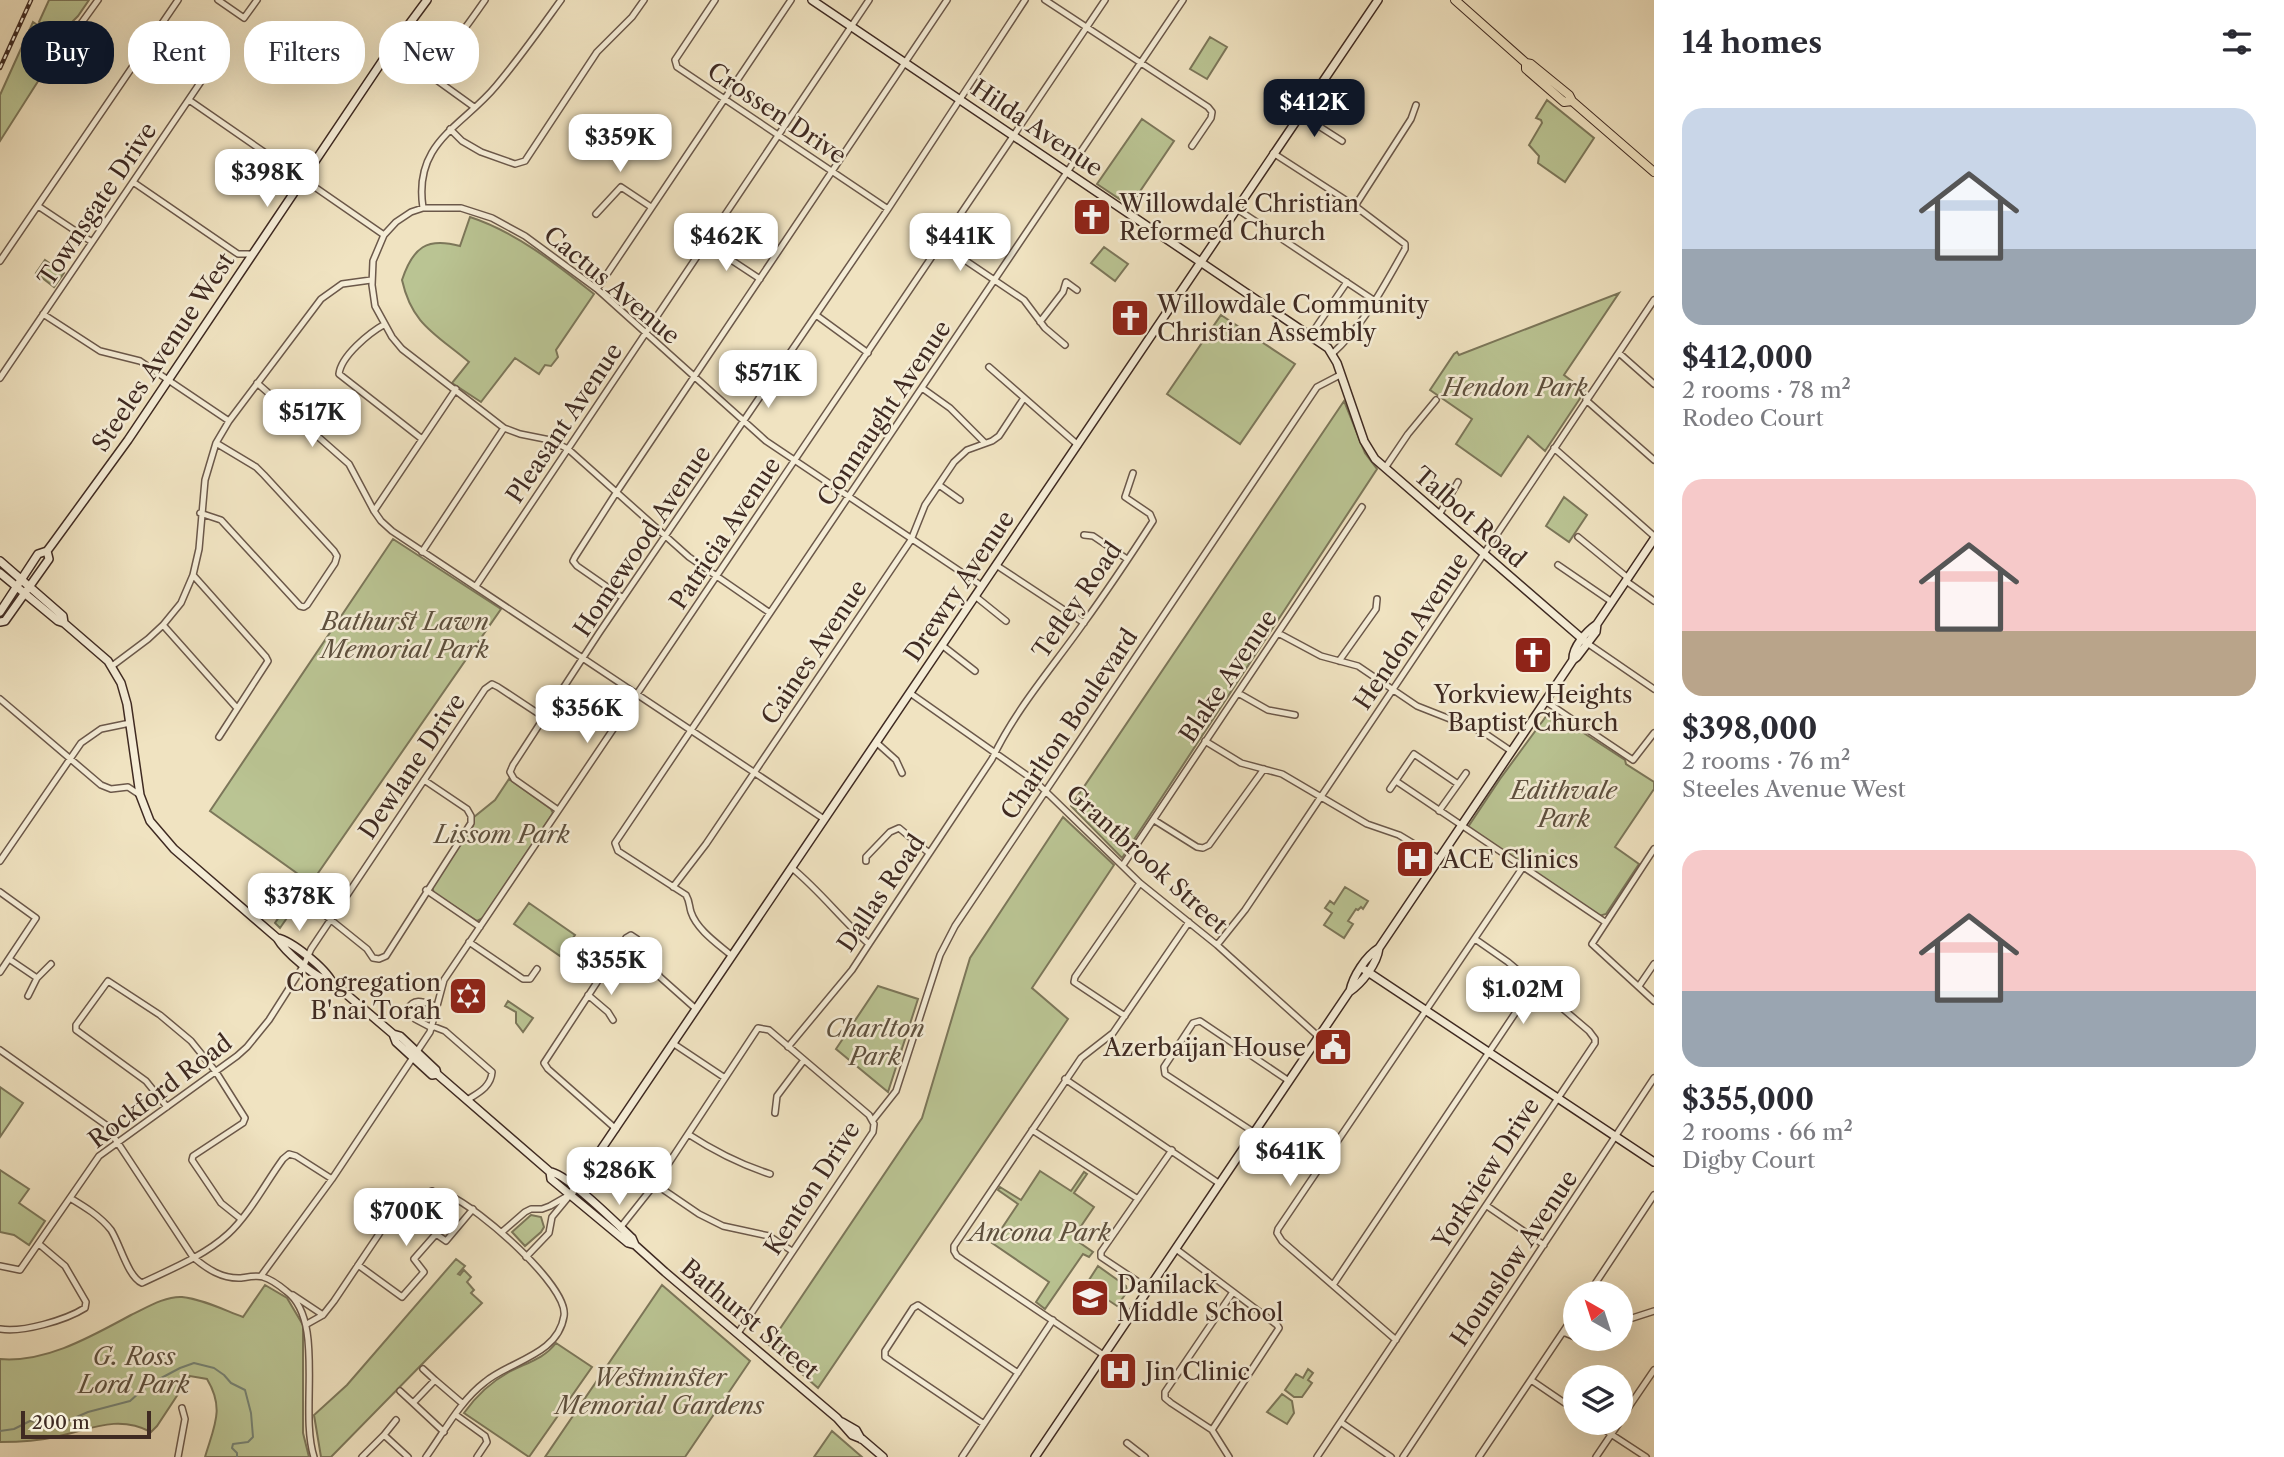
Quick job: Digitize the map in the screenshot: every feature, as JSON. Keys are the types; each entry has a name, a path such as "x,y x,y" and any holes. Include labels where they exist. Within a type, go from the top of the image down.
{"main road":[{"name":"Steeles Avenue West","path":"0,612 38,554 47,551 169,380 387,54 427,0"},
{"name":"Hilda Avenue","path":"812,0 1310,336"},
{"name":"Drewry Avenue","path":"573,1191 1378,0"},
{"path":"1455,0 1526,63 1527,69 1563,102 1572,101 1654,172"},
{"name":"Talbot Road","path":"1310,336 1328,348 1332,354 1364,441 1375,459 1585,642"},
{"path":"1039,1456 1349,992 1352,981 1365,969 1373,952 1379,948 1585,642 1596,632 1597,624 1654,537"},
{"name":"Steeles Avenue West","path":"0,622 5,621 49,559 47,551"},
{"name":"Bathurst Street","path":"0,561 19,584 63,616 64,623 112,667 121,683 127,704 140,794 150,821 174,849 277,938 286,940 306,961 328,975 332,982 393,1034 396,1042 415,1054 432,1075 437,1074 550,1172 558,1173 573,1191 618,1230 628,1243 635,1245 738,1333 841,1422 848,1432 862,1439 883,1457"},
{"name":"Bathurst Street","path":"0,573 19,584"},
{"path":"1365,969 1654,1162"}],"street":[{"path":"83,21 98,0"},
{"path":"0,261 178,0"},
{"path":"218,0 244,18 257,0"},
{"path":"474,107 430,73 485,0"},
{"path":"561,0 497,86 439,140 430,155 423,181 424,208 404,217 384,235 373,261 371,280 376,306 384,324 402,349 505,428 550,440 568,449 665,537 715,577 770,614"},
{"path":"450,129 462,141 481,152 515,164 525,161 597,52 632,17 644,0"},
{"name":"Crossen Drive","path":"715,0 675,60 677,67 888,209"},
{"path":"597,289 791,0"},
{"name":"Pleasant Avenue","path":"476,586 869,0"},
{"path":"623,598 576,566 573,561 616,492 947,0"},
{"name":"Homewood Avenue","path":"558,810 514,779 510,772 513,765 623,598 888,209 1025,0"},
{"path":"1045,0 1212,112 1211,118 1192,146"},
{"name":"Patricia Avenue","path":"261,1276 332,1179 432,1027 444,980 1105,0"},
{"name":"Connaught Avenue","path":"673,887 618,851 615,843 1183,0"},
{"name":"Townsgate Drive","path":"0,378 200,84"},
{"path":"189,100 384,235"},
{"path":"1354,206 1411,119 1416,105"},
{"path":"1300,114 1342,141"},
{"path":"1273,153 1354,206 1405,244 1405,250 1375,302 1346,342 1332,354"},
{"path":"133,182 238,254 241,261 239,272"},
{"path":"596,214 621,187 651,207"},
{"path":"38,206 92,242"},
{"name":"Cactus Avenue","path":"424,208 461,208 492,218 525,236 597,289 744,422 794,461 982,586"},
{"path":"1237,209 1375,302"},
{"path":"707,244 760,279"},
{"path":"941,244 1027,303 1040,322 1065,345"},
{"path":"238,254 252,254"},
{"path":"112,667 163,625 181,603 193,575 199,549 200,513 205,480 216,443 229,421 321,299 342,284 371,280"},
{"path":"1040,322 1063,292 1066,282 1077,290"},
{"path":"1310,336 1347,282"},
{"name":"Hendon Avenue","path":"1217,944 1245,910 1653,304"},
{"path":"43,314 100,351 140,361 229,421"},
{"path":"816,315 868,353"},
{"path":"384,324 365,336 341,367 339,374 422,439"},
{"path":"1619,353 1654,384"},
{"path":"989,367 1078,445"},
{"name":"Charlton Boulevard","path":"873,1120 896,1091 940,955 955,926 1317,387 1340,375"},
{"path":"257,383 349,464 374,511 391,531 824,819"},
{"path":"922,388 950,408 985,443"},
{"path":"374,511 456,389"},
{"name":"Caines Avenue","path":"673,887 911,540 925,505 939,485 960,456 974,446 999,436 1024,398"},
{"path":"1385,468 1436,400"},
{"path":"1586,400 1654,460"},
{"path":"422,552 505,428"},
{"path":"200,513 221,520 300,606 307,605 335,563 337,556 334,551 264,475 256,467 216,443"},
{"path":"1554,448 1654,537"},
{"name":"Tefley Road","path":"995,753 1032,694 1084,623 1153,520 1150,514 1125,497 1133,473"},
{"path":"1439,515 1458,482"},
{"path":"939,485 960,500"},
{"name":"Blake Avenue","path":"1123,865 1362,507"},
{"path":"1084,535 1093,536 1126,559"},
{"path":"1578,537 1654,601"},
{"path":"996,565 1084,623"},
{"path":"1558,565 1612,601"},
{"path":"193,575 266,657 267,666 236,707 219,737"},
{"path":"975,596 1006,621"},
{"path":"1339,661 1376,609 1377,598"},
{"path":"163,625 236,707"},
{"path":"1278,633 1321,656 1358,666 1417,706 1481,731 1511,751"},
{"name":"Talbot Road","path":"1585,642 1654,689"},
{"path":"943,646 975,671"},
{"name":"Dewlane Drive","path":"306,961 311,949 485,689 492,684 544,718"},
{"name":"Grantbrook Street","path":"910,693 1017,767 1140,883 1217,944 1319,1037"},
{"path":"1238,693 1268,710 1295,715"},
{"path":"0,699 101,785 111,789 128,787 140,794"},
{"path":"1545,701 1633,760 1654,733"},
{"path":"0,861 70,759 89,736 101,729 130,723"},
{"path":"1205,741 1241,763 1282,774 1367,824 1399,835 1439,859"},
{"path":"877,743 896,760 902,773"},
{"path":"1391,789 1418,747"},
{"name":"Dallas Road","path":"788,1047 852,970 995,753"},
{"path":"1414,754 1458,784"},
{"path":"1154,820 1197,847 1203,848 1209,845 1264,769"},
{"path":"1439,811 1466,773"},
{"path":"300,895 367,949 371,957 379,959 386,956 472,819 467,809 424,780"},
{"path":"1396,781 1605,922"},
{"path":"866,861 866,857 890,832 899,828 929,853"},
{"path":"1654,849 1592,944 1654,1001"},
{"path":"1396,1340 1282,1241 1277,1233 1278,1229 1523,867"},
{"path":"792,868 869,944"},
{"path":"1125,1016 1074,982 1140,883"},
{"path":"673,887 686,895 690,901 691,912 704,931 732,956"},
{"path":"426,890 480,927"},
{"path":"0,892 36,918 0,972"},
{"path":"1105,1356 957,1256 954,1246 1065,1079 1081,1058 1113,1033 1189,922"},
{"path":"617,1129 544,1063 623,941 633,936 660,977 696,1009"},
{"name":"Yorkview Drive","path":"1317,1457 1594,1046 1595,1039 1589,1031 1508,962 1475,939"},
{"path":"470,942 523,979 530,979 537,969"},
{"path":"9,959 37,978"},
{"name":"Rockford Road","path":"0,1266 18,1272 20,1270 99,1156 237,1056 261,1031 306,961"},
{"path":"28,996 37,978 51,964"},
{"path":"1639,986 1654,964"},
{"path":"167,1107 146,1081 76,1030 76,1025 106,982 110,981 180,1030 201,1053 244,1116 245,1121 195,1154 192,1160 221,1203 241,1219"},
{"path":"1333,1285 1534,985"},
{"path":"587,995 608,1012 613,1020"},
{"path":"436,1006 418,1001 408,1007 415,1019 445,1031 492,1072 492,1077 483,1090 467,1100"},
{"path":"1255,1133 1166,1074 1164,1067 1193,1023 1200,1021 1289,1081"},
{"name":"Kenton Drive","path":"725,1078 758,1028 769,1030 873,1120 873,1132 738,1333"},
{"path":"618,1230 655,1184 725,1078 674,1044"},
{"path":"0,1050 106,1125 193,1257 205,1268 236,1278 261,1276 323,1315"},
{"path":"775,1113 776,1096 804,1060"},
{"name":"Hounslow Avenue","path":"1403,1457 1654,1078"},
{"path":"1065,1079 1220,1184"},
{"path":"1032,1130 1139,1199"},
{"path":"688,1134 729,1159 770,1174"},
{"path":"1149,1289 1101,1257 1101,1252 1172,1150"},
{"path":"70,1198 103,1221 113,1232 138,1282 142,1283 212,1247 234,1229 283,1158 289,1154 332,1179"},
{"path":"655,1184 699,1214 723,1226 769,1236 792,1251"},
{"path":"422,1216 425,1207 433,1200 432,1191"},
{"path":"307,1324 323,1315 401,1204 419,1194 432,1191 450,1195 502,1232 526,1256 559,1293 564,1308 562,1322 541,1350 491,1377 463,1404 426,1457"},
{"path":"502,1232 525,1212 550,1206 573,1191"},
{"path":"526,1256 549,1233 552,1217 573,1191"},
{"path":"1596,1281 1654,1195"},
{"path":"1487,1206 1544,1245"},
{"path":"358,1265 402,1297 424,1272 414,1259 436,1234 446,1241 473,1209"},
{"path":"0,1329 20,1329 58,1320 85,1308 86,1302 65,1266 39,1244"},
{"path":"1176,1249 1279,1328 1212,1430"},
{"path":"289,1292 302,1310 307,1324 308,1405 314,1457"},
{"path":"1229,1457 1212,1430 1171,1403 1165,1398 1165,1392 1233,1292"},
{"path":"984,1424 886,1357 885,1351 913,1308 918,1305 1018,1373"},
{"path":"1633,1318 1654,1311"},
{"path":"962,1457 1053,1320"},
{"path":"1479,1457 1563,1332"},
{"path":"423,1369 463,1404"},
{"path":"1633,1402 1654,1370"},
{"path":"414,1403 435,1380"},
{"path":"1531,1380 1563,1402"},
{"path":"400,1391 444,1432"},
{"path":"177,1457 186,1419 182,1408"},
{"path":"456,1415 485,1436 487,1442 477,1457"},
{"path":"362,1457 396,1420"},
{"path":"1342,1423 1391,1457"},
{"path":"384,1435 408,1457"},
{"path":"1596,1457 1610,1435"},
{"path":"1613,1435 1646,1457"},
{"path":"1126,1443 1145,1457"}],"green space":[{"path":"49,0 89,0 73,21 39,21"},
{"path":"1210,37 1227,47 1207,79 1190,69"},
{"path":"21,49 21,84 36,84 0,141 0,95"},
{"path":"1547,100 1594,138 1565,182 1538,163 1539,156 1529,145 1542,123 1536,118"},
{"path":"1142,119 1174,141 1130,206 1097,184"},
{"path":"470,217 519,240 594,294 556,350 558,357 551,366 545,365 539,374 515,358 481,402 452,383 469,362 436,336 419,318 406,295 402,280 416,252 423,247 439,243 460,246"},
{"path":"1104,247 1128,264 1115,281 1091,263"},
{"path":"45,260 64,273 54,287 36,273"},
{"name":"Hendon Park","path":"1619,293 1564,375 1585,391 1545,451 1528,436 1501,476 1456,444 1472,419 1430,390 1454,354 1457,352 1459,355"},
{"path":"1221,315 1295,364 1240,444 1167,394"},
{"path":"1344,401 1365,453 1377,469 1122,858 1071,806"},
{"path":"1564,497 1587,515 1569,542 1546,526"},
{"name":"Bathurst Lawn Memorial Park","path":"393,539 501,609 280,928 275,923 305,879 210,811"},
{"name":"Edithvale Park","path":"1550,711 1654,782 1654,789 1615,847 1639,864 1606,914 1599,916 1468,827"},
{"name":"Lissom Park","path":"509,779 553,813 483,918 477,921 434,893 432,887 473,826 474,817 495,800"},
{"path":"1063,817 1114,865 1032,988 1068,1019 818,1388 769,1345 922,1118 970,958"},
{"path":"1345,887 1368,901 1363,909 1356,909 1348,921 1353,924 1344,938 1324,925 1332,913 1325,908 1330,901 1334,904"},
{"path":"529,903 575,935 560,956 514,924"},
{"name":"Charlton Park","path":"878,986 918,999 888,1092 836,1049"},
{"path":"508,1001 533,1018 523,1032 516,1023 516,1012 505,1006"},
{"path":"0,1087 23,1103 0,1137"},
{"path":"0,1170 29,1189 19,1203 45,1221 29,1245 14,1235 0,1232"},
{"name":"Ancona Park","path":"1040,1171 1071,1191 1084,1172 1087,1174 1074,1193 1094,1207 1073,1238 1093,1252 1089,1257 1083,1254 1045,1309 1036,1302 1049,1282 992,1243 1018,1204 998,1190 1000,1187 1021,1200"},
{"path":"531,1215 541,1217 544,1227 525,1246 512,1232"},
{"path":"456,1259 465,1266 458,1274 464,1270 471,1277 467,1282 474,1290 471,1293 482,1303 331,1457 321,1457 314,1415 347,1385"},
{"path":"1098,1266 1126,1286 1127,1292 1117,1306 1090,1288 1087,1283"},
{"name":"G. Ross Lord Park","path":"265,1285 287,1298 303,1325 303,1433 309,1457 205,1457 216,1418 216,1399 207,1379 190,1376 151,1432 126,1424 115,1424 42,1439 0,1442 0,1359 34,1357 68,1346 169,1298 197,1300 243,1317"},
{"name":"Westminster Memorial Gardens","path":"662,1285 750,1361 685,1457 545,1457"},
{"path":"556,1343 592,1367 529,1457 464,1413 496,1380 540,1357"},
{"path":"1308,1369 1313,1373 1308,1380 1312,1383 1302,1397 1294,1397 1285,1390 1296,1374 1303,1378"},
{"path":"1282,1394 1292,1401 1294,1413 1287,1424 1267,1412"},
{"path":"832,1431 862,1457 814,1457"}],"waterway":[{"path":"0,1431 14,1429 30,1421 65,1422 88,1412 130,1401 148,1385 194,1363 214,1368 231,1383 245,1390 253,1437 248,1442 233,1444 232,1448 237,1457"}],"railway":[{"path":"0,68 31,0"}],"place":[{"name":"Willowdale Christian Reformed Church","path":"1092,217"},
{"name":"Willowdale Community Christian Assembly","path":"1130,318"},
{"name":"Yorkview Heights Baptist Church","path":"1533,655"},
{"name":"ACE Clinics","path":"1415,859"},
{"name":"Congregation B'nai Torah","path":"468,996"},
{"name":"Azerbaijan House","path":"1333,1047"},
{"name":"Danilack Middle School","path":"1090,1298"},
{"name":"Jin Clinic","path":"1118,1371"}]}
